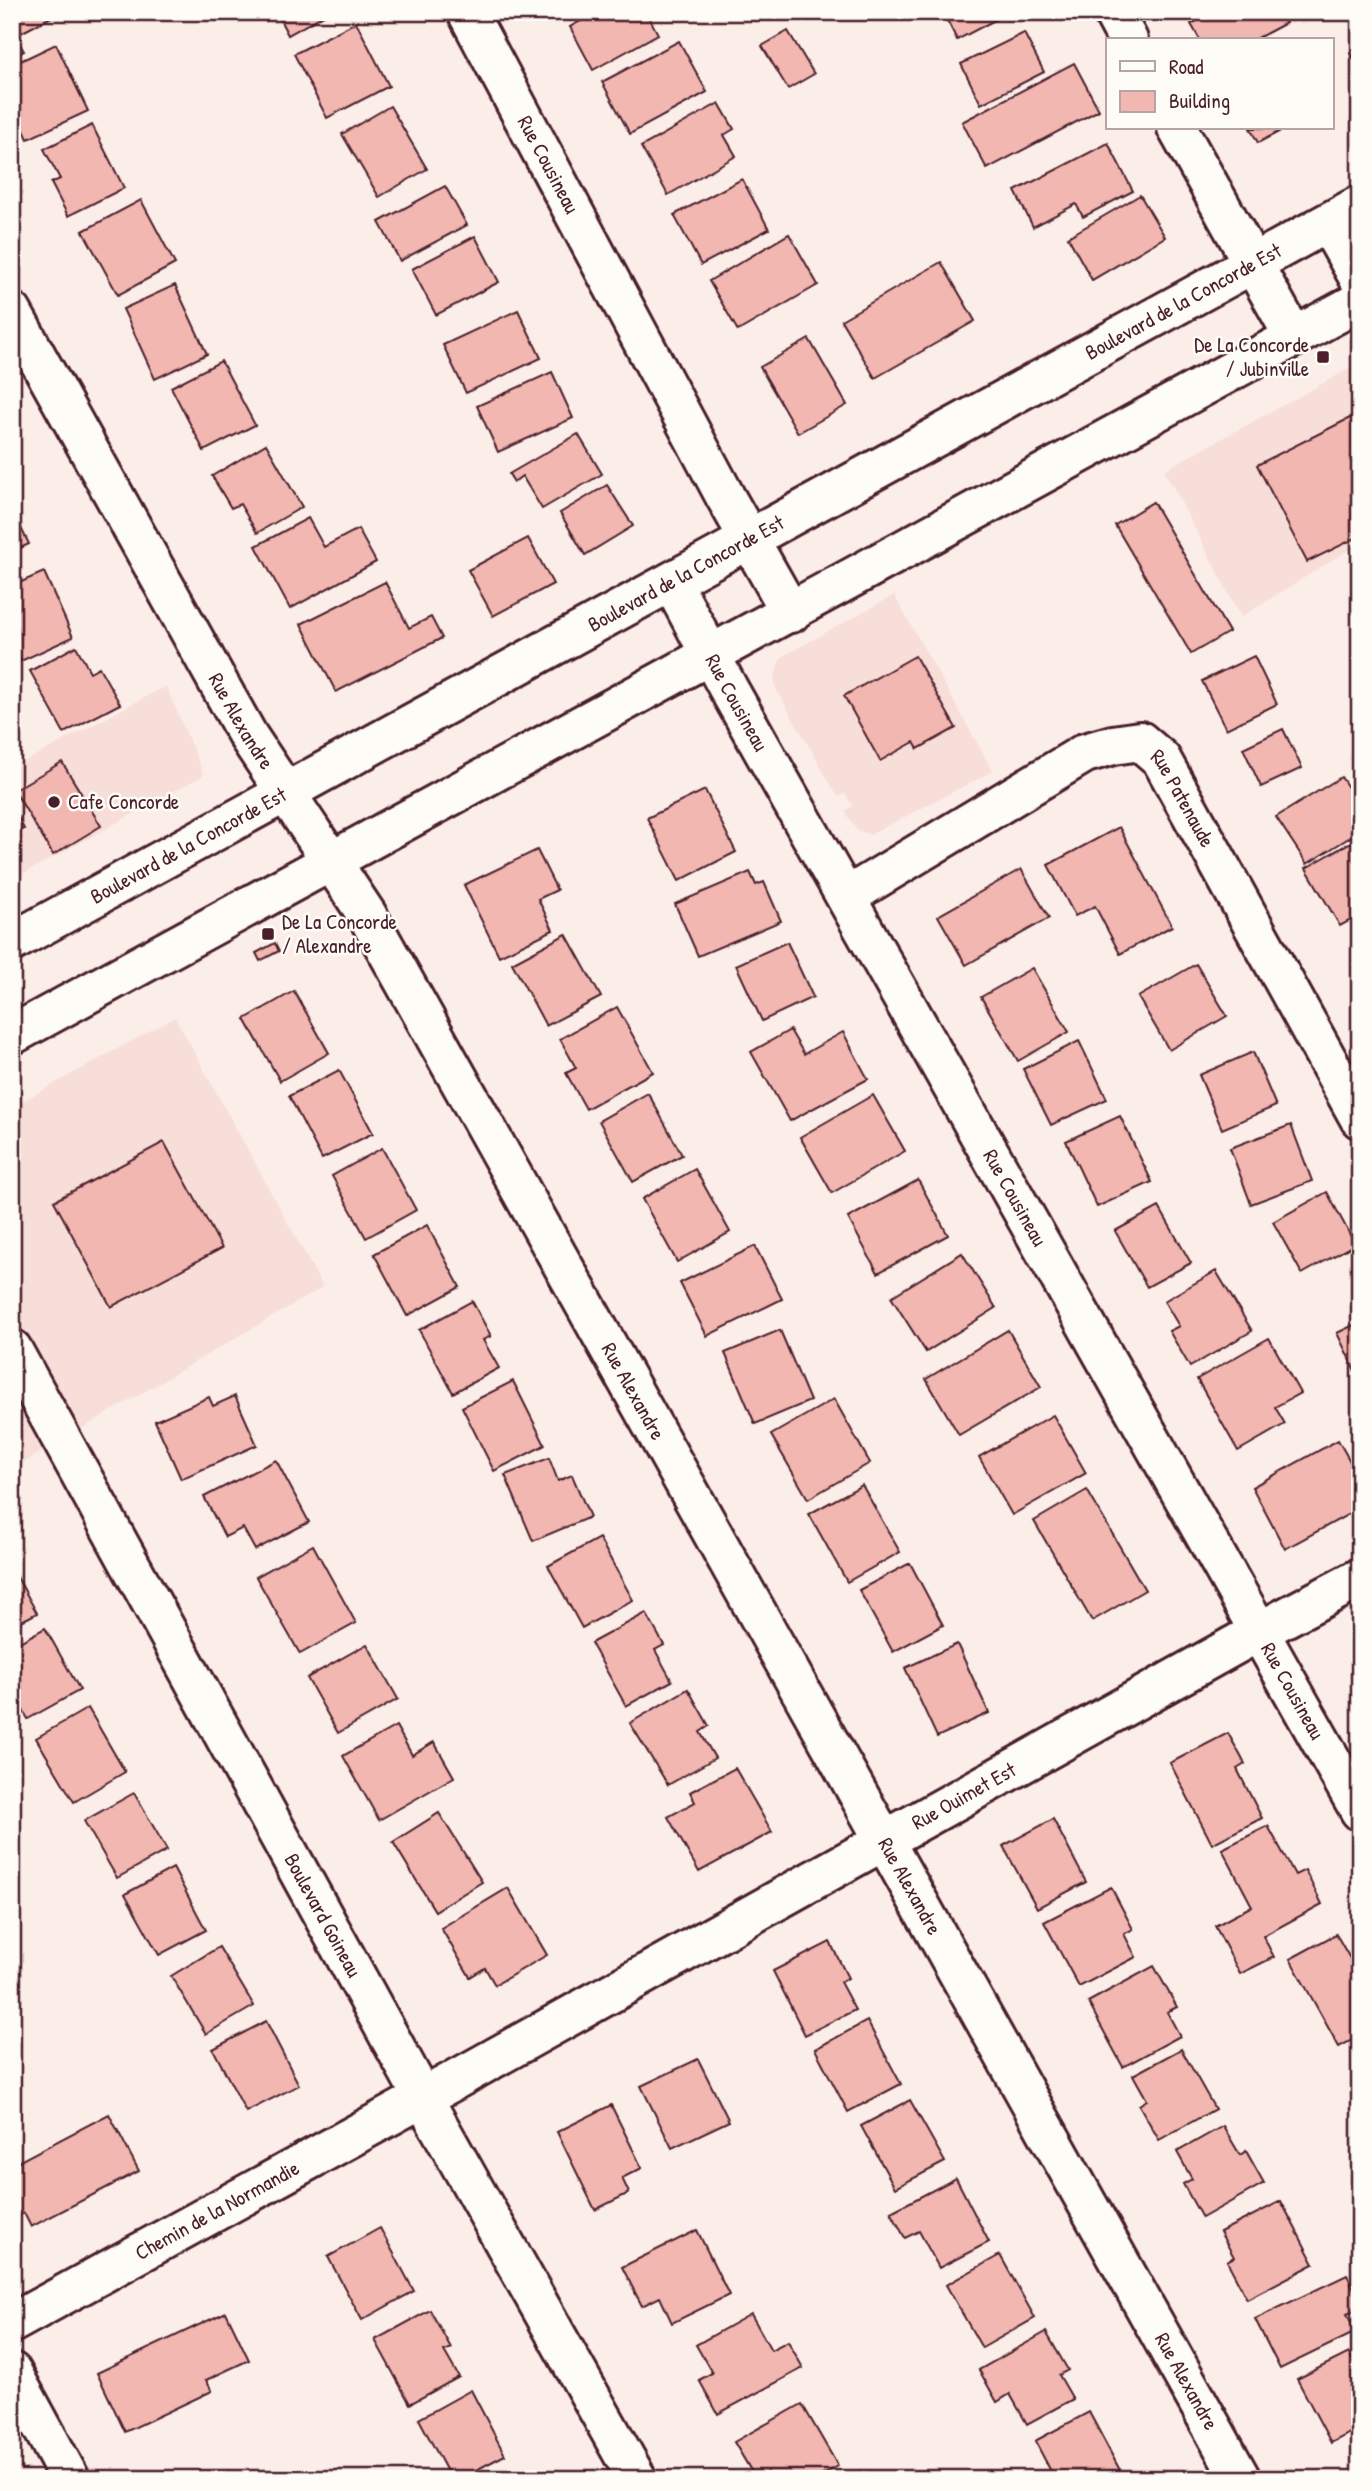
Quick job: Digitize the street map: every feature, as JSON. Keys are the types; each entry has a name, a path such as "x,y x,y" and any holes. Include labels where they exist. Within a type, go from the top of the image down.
{"street":[{"name":"Rue Cousineau","path":"467,12 790,613"},
{"path":"1113,12 1127,38"},
{"path":"1178,130 1294,337"},
{"name":"Boulevard de la Concorde Est","path":"12,942 1344,214"},
{"path":"1344,214 1360,280"},
{"path":"12,1035 1360,301"},
{"name":"Rue Alexandre","path":"12,312 248,736 373,927 1241,2479"},
{"name":"Rue Cousineau","path":"672,583 1360,1811"},
{"name":"Rue Patenaude","path":"846,897 1086,753 1140,741 1161,759 1360,1119"},
{"name":"Boulevard Goineau","path":"12,1349 423,2098 637,2479"},
{"name":"Rue Ouimet Est","path":"423,2098 883,1840 1360,1578"},
{"name":"Chemin de la Normandie","path":"12,2323 423,2098"},
{"path":"12,2372 70,2479"}],"shaded area":[{"path":"1360,363 1360,543 1241,617 1164,470"},
{"path":"894,595 993,771 870,835 857,830 849,818 845,811 853,806 845,794 838,797 776,689 774,680 779,662 785,655"},
{"path":"166,686 204,775 12,880 12,768"},
{"path":"175,1017 323,1287 23,1463 12,1445 12,1107"}],"building":[{"path":"12,12 57,14 15,36 24,51 12,57"},
{"path":"276,12 329,12 288,35"},
{"path":"597,12 646,12 658,34 593,70 570,27"},
{"path":"943,12 1010,12 957,40"},
{"path":"1213,12 1280,12 1286,23 1258,38 1199,38 1191,24"},
{"path":"356,22 389,86 327,118 294,54"},
{"path":"788,31 814,74 788,89 762,46"},
{"path":"1024,33 1044,72 981,104 961,64"},
{"path":"679,41 707,92 630,134 602,82"},
{"path":"56,44 88,111 28,139 12,105 12,65"},
{"path":"1360,47 1360,69 1350,53"},
{"path":"1074,63 1099,110 987,169 962,122"},
{"path":"719,103 734,129 724,135 736,156 668,195 641,147"},
{"path":"390,106 427,169 379,197 342,134"},
{"path":"92,125 124,188 68,216 51,183 60,179 44,149"},
{"path":"1251,130 1282,130 1258,143"},
{"path":"1108,143 1133,191 1083,217 1076,204 1033,227 1015,191"},
{"path":"742,179 769,229 701,265 674,215"},
{"path":"445,186 467,225 400,261 379,222"},
{"path":"1140,195 1165,237 1092,280 1068,237"},
{"path":"141,200 175,264 118,295 83,231"},
{"path":"789,234 818,285 738,331 709,281"},
{"path":"475,236 499,282 436,315 412,269"},
{"path":"941,262 975,321 875,378 841,320"},
{"path":"175,285 207,354 155,379 123,309"},
{"path":"518,310 541,358 466,393 443,345"},
{"path":"809,339 847,405 798,433 760,367"},
{"path":"221,361 255,425 204,451 171,387"},
{"path":"552,372 573,418 498,452 477,406"},
{"path":"1360,413 1360,536 1307,562 1257,465"},
{"path":"578,434 602,474 542,509 522,476 514,482 509,474"},
{"path":"266,444 302,507 257,533 240,504 231,508 212,476"},
{"path":"607,485 633,526 585,555 560,513"},
{"path":"1153,502 1229,632 1191,654 1115,525"},
{"path":"12,510 29,544 12,552"},
{"path":"308,518 324,547 358,529 376,562 290,609 256,546"},
{"path":"528,538 553,584 493,616 468,570"},
{"path":"44,572 73,637 21,661 12,642 12,586"},
{"path":"385,582 409,628 431,617 442,638 336,692 301,624"},
{"path":"76,646 90,672 99,667 120,704 64,733 30,671"},
{"path":"915,656 956,728 918,749 914,742 880,761 844,696"},
{"path":"1254,656 1277,704 1226,729 1202,681"},
{"path":"1283,729 1302,768 1261,787 1243,748"},
{"path":"62,762 101,826 53,855 14,790"},
{"path":"1341,777 1360,805 1360,831 1307,864 1276,817"},
{"path":"705,790 736,852 679,881 647,818"},
{"path":"12,805 24,829 12,834"},
{"path":"1119,827 1172,926 1120,954 1095,906 1075,916 1048,865"},
{"path":"1360,837 1360,915 1340,926 1306,868"},
{"path":"537,850 557,890 538,899 553,930 499,956 464,885"},
{"path":"1021,869 1049,918 966,965 938,916"},
{"path":"750,872 756,885 764,882 781,921 698,956 675,904"},
{"path":"566,934 601,997 546,1026 512,963"},
{"path":"787,942 813,997 762,1021 736,965"},
{"path":"275,943 279,951 260,961 256,953"},
{"path":"1196,964 1227,1016 1169,1050 1138,997"},
{"path":"1032,968 1069,1032 1018,1061 981,997"},
{"path":"294,991 329,1053 280,1081 245,1019"},
{"path":"617,1007 653,1072 586,1109 566,1073 576,1068 560,1039"},
{"path":"790,1030 804,1054 843,1032 868,1079 790,1121 751,1052"},
{"path":"1079,1041 1107,1099 1051,1125 1023,1069"},
{"path":"1253,1052 1276,1106 1222,1129 1199,1075"},
{"path":"339,1070 373,1133 322,1159 289,1096"},
{"path":"648,1093 682,1155 633,1182 599,1121"},
{"path":"873,1095 905,1151 832,1193 800,1137"},
{"path":"1120,1116 1152,1182 1097,1207 1066,1141"},
{"path":"1291,1125 1312,1181 1251,1204 1230,1148"},
{"path":"164,1142 222,1248 111,1307 54,1201"},
{"path":"382,1148 416,1210 366,1238 332,1176"},
{"path":"695,1169 730,1232 677,1262 642,1199"},
{"path":"918,1180 948,1235 878,1273 848,1218"},
{"path":"1327,1192 1355,1244 1302,1274 1273,1222"},
{"path":"1159,1207 1191,1263 1147,1287 1115,1231"},
{"path":"427,1225 460,1287 407,1316 374,1254"},
{"path":"755,1246 782,1299 707,1336 680,1283"},
{"path":"962,1253 996,1308 926,1352 891,1297"},
{"path":"1216,1271 1252,1331 1190,1367 1169,1331 1179,1326 1164,1301"},
{"path":"472,1301 491,1336 483,1340 499,1368 453,1393 419,1330"},
{"path":"1360,1322 1360,1381 1337,1333"},
{"path":"780,1330 810,1401 755,1424 725,1353"},
{"path":"1008,1330 1041,1387 959,1435 926,1379"},
{"path":"1269,1338 1300,1393 1275,1407 1285,1424 1238,1451 1197,1379"},
{"path":"513,1381 545,1445 494,1471 462,1407"},
{"path":"235,1396 257,1445 181,1479 155,1421 209,1397 213,1406"},
{"path":"834,1399 870,1463 808,1499 771,1435"},
{"path":"1053,1415 1086,1473 1012,1515 979,1457"},
{"path":"1338,1440 1360,1479 1360,1508 1285,1549 1252,1487"},
{"path":"549,1458 558,1481 572,1475 590,1517 533,1541 505,1475"},
{"path":"276,1460 309,1522 255,1550 243,1528 225,1537 204,1497"},
{"path":"862,1485 900,1552 847,1582 809,1514"},
{"path":"1087,1490 1145,1590 1092,1621 1034,1521"},
{"path":"599,1538 633,1600 582,1628 548,1566"},
{"path":"313,1545 356,1623 300,1654 256,1577"},
{"path":"910,1563 943,1625 893,1652 859,1590"},
{"path":"12,1568 37,1613 12,1626"},
{"path":"646,1613 664,1645 655,1650 672,1681 626,1706 591,1643"},
{"path":"45,1628 80,1690 28,1719 12,1691 12,1646"},
{"path":"367,1644 398,1699 338,1733 307,1678"},
{"path":"957,1644 989,1713 937,1737 905,1668"},
{"path":"688,1689 709,1726 700,1732 715,1758 668,1785 630,1723"},
{"path":"88,1708 125,1772 74,1802 36,1738"},
{"path":"396,1726 412,1755 434,1742 454,1777 379,1820 343,1756"},
{"path":"1228,1733 1245,1764 1237,1769 1262,1818 1212,1844 1170,1763"},
{"path":"735,1768 772,1832 699,1872 668,1817 695,1802 690,1792"},
{"path":"134,1793 167,1850 117,1878 84,1821"},
{"path":"439,1813 482,1882 435,1911 393,1842"},
{"path":"1053,1819 1086,1882 1037,1908 1003,1846"},
{"path":"1268,1826 1295,1875 1305,1870 1322,1904 1263,1936 1274,1957 1240,1974 1215,1926 1252,1906 1222,1849"},
{"path":"173,1868 206,1930 159,1955 125,1894"},
{"path":"1111,1887 1133,1929 1124,1934 1136,1957 1079,1987 1044,1922"},
{"path":"508,1888 547,1955 495,1985 485,1968 470,1977 441,1928"},
{"path":"1336,1934 1360,1976 1360,2036 1339,2047 1290,1959"},
{"path":"830,1942 848,1978 840,1982 855,2010 805,2035 773,1971"},
{"path":"219,1947 254,2006 206,2034 171,1976"},
{"path":"1154,1966 1177,2007 1167,2012 1180,2036 1123,2067 1088,2002"},
{"path":"266,2021 299,2085 246,2112 213,2049"},
{"path":"867,2021 901,2084 848,2112 815,2049"},
{"path":"1181,2049 1215,2109 1159,2140 1139,2105 1147,2100 1133,2075"},
{"path":"698,2059 729,2121 672,2148 641,2086"},
{"path":"910,2100 945,2162 895,2188 861,2126"},
{"path":"611,2105 642,2168 622,2178 629,2193 595,2210 557,2132"},
{"path":"109,2114 139,2171 31,2227 24,2213 12,2219 12,2165"},
{"path":"1223,2126 1240,2155 1246,2151 1264,2183 1202,2218 1183,2184 1192,2179 1177,2152"},
{"path":"956,2178 989,2242 939,2268 919,2231 905,2238 891,2212"},
{"path":"1281,2201 1314,2264 1247,2299 1227,2261 1234,2257 1220,2232"},
{"path":"380,2228 414,2291 362,2320 328,2257"},
{"path":"697,2230 729,2295 672,2323 660,2297 642,2306 622,2267"},
{"path":"1000,2255 1035,2318 982,2348 946,2285"},
{"path":"1347,2275 1360,2300 1360,2308 1347,2314 1356,2332 1280,2369 1255,2319"},
{"path":"430,2310 451,2348 444,2351 459,2377 410,2404 375,2340"},
{"path":"226,2312 249,2360 206,2380 212,2391 125,2432 97,2373"},
{"path":"751,2314 771,2350 788,2341 803,2368 718,2414 699,2380 712,2373 696,2345"},
{"path":"1046,2332 1068,2370 1059,2375 1073,2399 1027,2424 1010,2394 997,2402 979,2370"},
{"path":"1349,2353 1360,2374 1360,2428 1331,2443 1297,2379"},
{"path":"471,2390 505,2455 459,2479 451,2479 419,2419"},
{"path":"802,2404 838,2466 816,2479 770,2479 767,2472 756,2479 734,2442"},
{"path":"1089,2412 1123,2476 1118,2479 1055,2479 1035,2441"},
{"path":"513,2470 518,2479 498,2479"}],"place":[{"name":"De La Concorde / Jubinville","path":"1323,357"},
{"name":"Cafe Concorde","path":"54,802"},
{"name":"De La Concorde / Alexandre","path":"268,934"}]}
